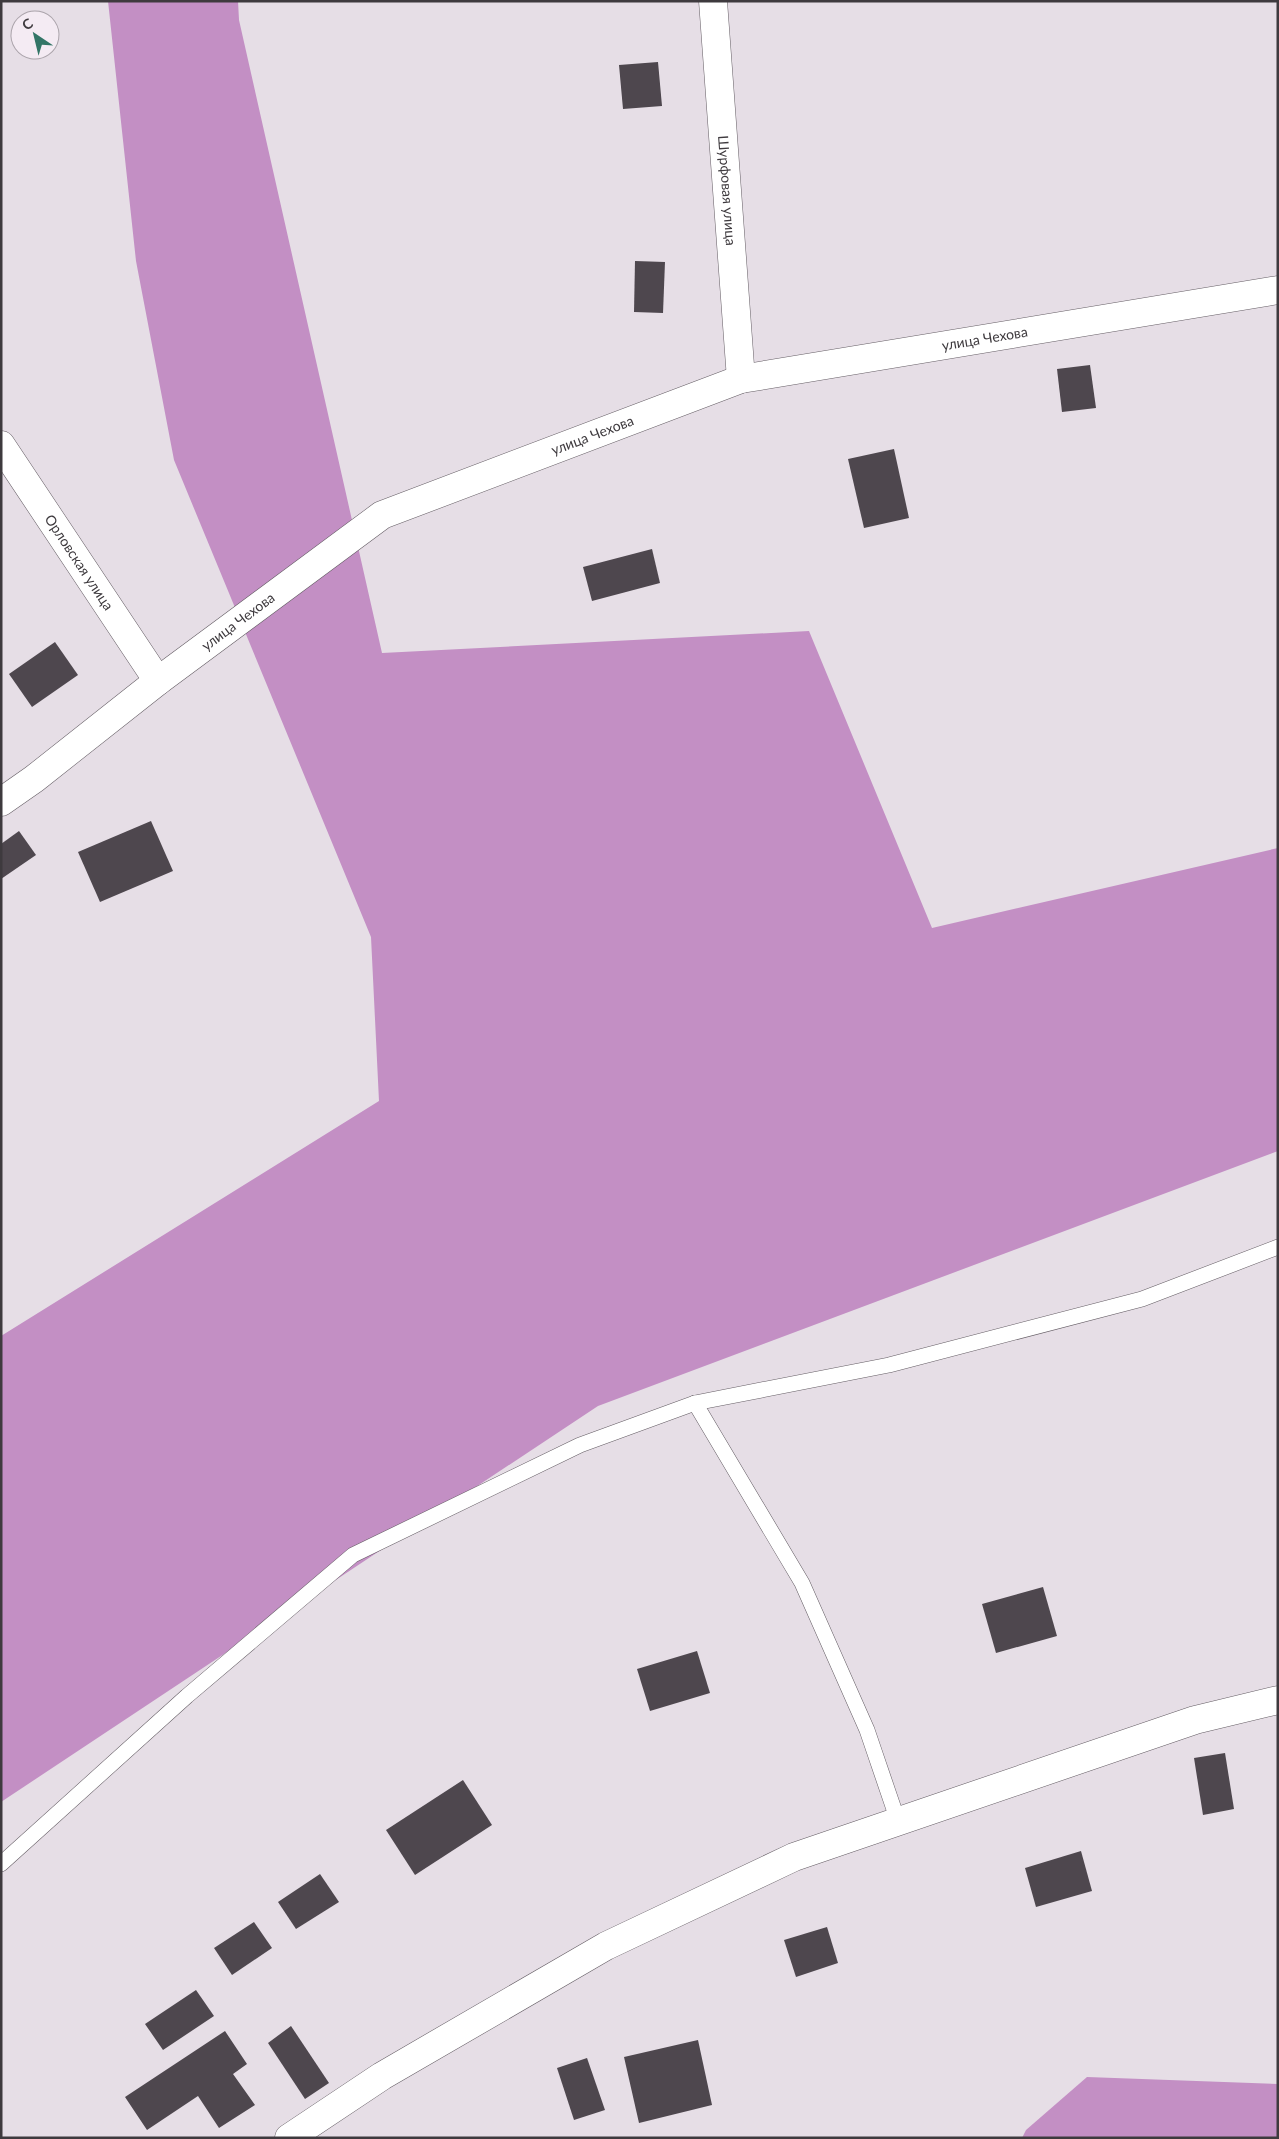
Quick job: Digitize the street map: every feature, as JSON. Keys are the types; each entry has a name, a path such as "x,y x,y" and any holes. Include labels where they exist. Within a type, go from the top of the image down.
{"street":[{"name":"Шурфовая улица","path":"713,1 741,379"},
{"name":"улица Чехова","path":"1,802 34,779 158,681 382,515 741,379 1278,290"},
{"name":"Орловская улица","path":"1,445 158,681"},
{"path":"289,2138 382,2076 606,1946 794,1857 1195,1720 1278,1700"}],"lane":[{"path":"1,1864 187,1696 353,1555 580,1446 695,1403 889,1365 1142,1299 1278,1247"},
{"path":"695,1403 802,1583 867,1730 898,1821"}],"shaded area":[{"path":"108,1 238,1 239,20 382,653 809,631 932,928 1278,848 1278,1151 598,1406 1,1802 1,1336 379,1101 371,937 174,460 136,261"},
{"path":"1087,2077 1278,2084 1278,2138 1022,2138 1026,2130"}],"building":[{"path":"658,62 662,106 623,109 619,65"},
{"path":"635,261 665,262 663,313 634,312"},
{"path":"1090,365 1096,408 1062,412 1057,369"},
{"path":"894,449 909,518 864,528 848,459"},
{"path":"652,549 660,583 592,601 583,567"},
{"path":"55,642 78,675 32,707 9,674"},
{"path":"151,821 173,871 100,902 78,852"},
{"path":"19,831 36,855 1,879 1,844"},
{"path":"1043,1587 1057,1636 996,1653 982,1604"},
{"path":"697,1651 710,1693 650,1711 637,1669"},
{"path":"1225,1753 1234,1809 1203,1815 1194,1758"},
{"path":"463,1780 492,1825 415,1875 386,1830"},
{"path":"1081,1851 1092,1891 1036,1907 1025,1868"},
{"path":"320,1874 339,1902 296,1929 278,1902"},
{"path":"254,1922 272,1948 232,1975 214,1948"},
{"path":"827,1927 838,1963 796,1977 784,1940"},
{"path":"196,1990 214,2016 163,2050 145,2024"},
{"path":"291,2026 329,2083 305,2099 268,2043"},
{"path":"225,2031 247,2064 233,2074 255,2105 219,2128 198,2096 147,2130 125,2097"},
{"path":"698,2040 712,2105 639,2123 624,2057"},
{"path":"587,2058 605,2110 574,2120 557,2068"}]}
